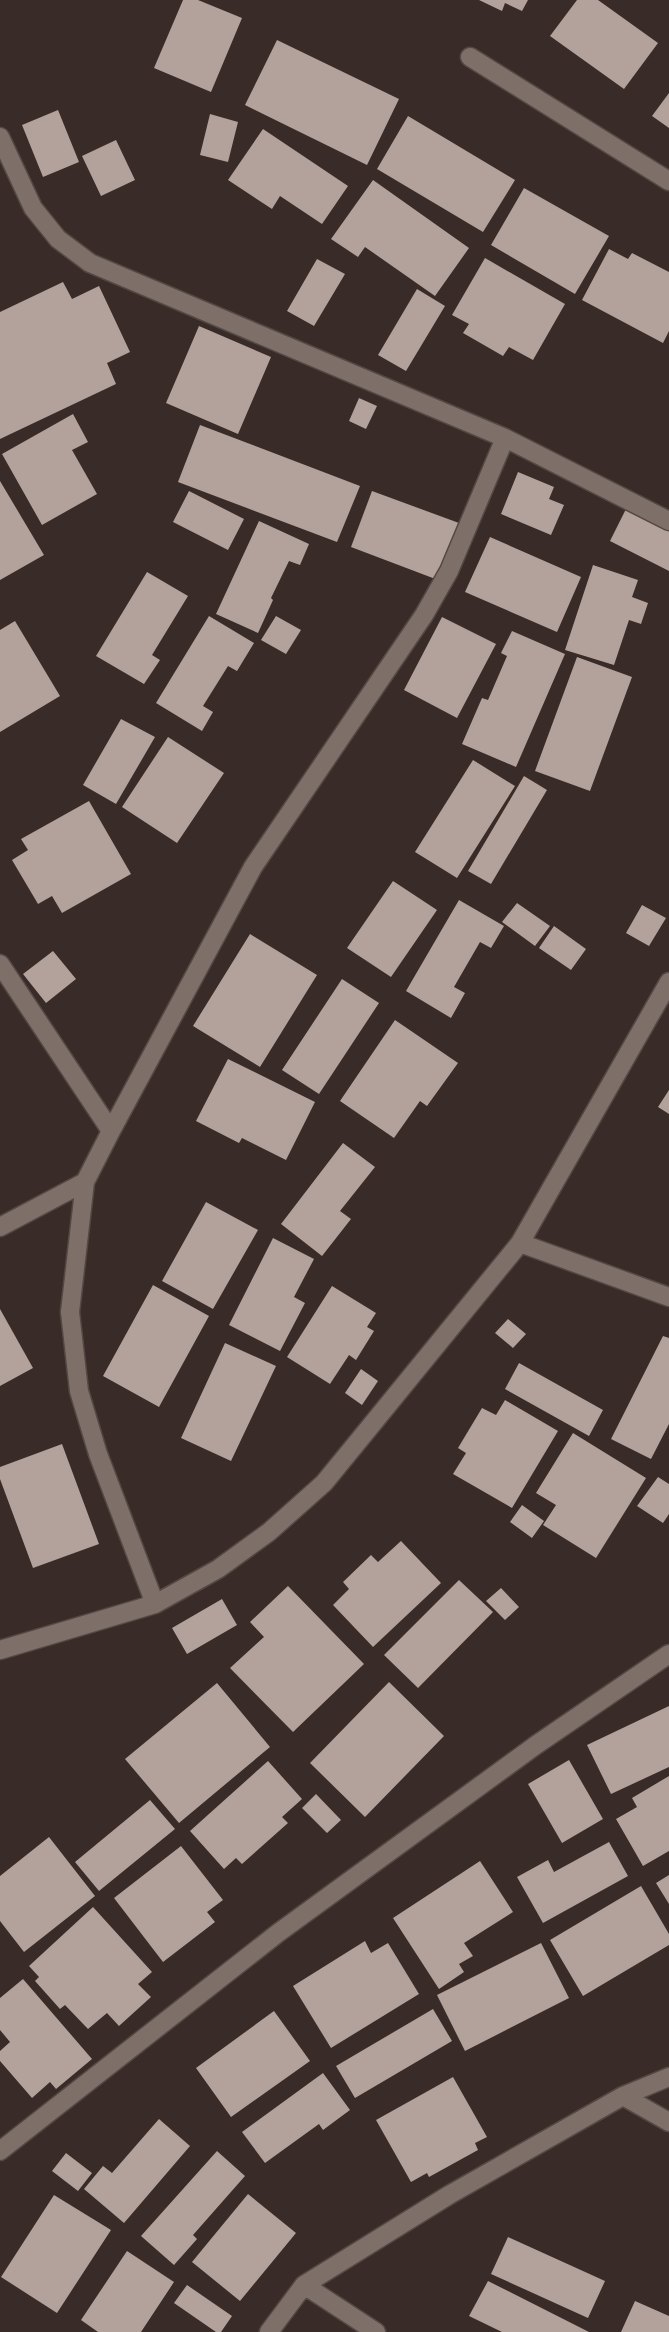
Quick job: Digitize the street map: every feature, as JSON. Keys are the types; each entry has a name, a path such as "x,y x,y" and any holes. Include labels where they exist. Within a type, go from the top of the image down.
{"street":[{"path":"470,57 669,181"},
{"path":"0,136 33,208 58,239 90,263 505,438 669,520"},
{"path":"155,1604 98,1454 79,1391 70,1311 85,1182 253,867 418,625 449,571 505,438"},
{"path":"0,964 111,1131"},
{"path":"0,1650 155,1604 218,1569 269,1532 324,1483 520,1243 669,982"},
{"path":"0,1227 85,1182"},
{"path":"520,1243 669,1297"},
{"path":"0,2151 278,1933 536,1744 669,1654"},
{"path":"269,2332 304,2285 449,2195 623,2096 669,2077"},
{"path":"623,2096 669,2122"},
{"path":"304,2285 376,2332"}],"building":[{"path":"183,0 198,0 242,18 211,92 154,68"},
{"path":"479,0 528,0 522,11 505,3 502,11"},
{"path":"577,0 598,0 658,43 624,89 550,36"},
{"path":"277,40 399,99 367,165 245,105"},
{"path":"669,93 669,128 652,116"},
{"path":"58,110 79,162 43,177 22,125"},
{"path":"210,114 238,122 228,162 200,155"},
{"path":"408,116 515,180 483,232 377,169"},
{"path":"263,129 348,186 322,224 280,196 272,209 228,180"},
{"path":"116,140 135,180 101,196 82,156"},
{"path":"373,180 469,248 435,296 365,247 358,257 331,239"},
{"path":"524,188 609,236 575,294 491,245"},
{"path":"609,249 628,259 632,253 669,272 669,331 663,343 582,300"},
{"path":"485,258 565,304 533,360 509,347 503,356 463,333 469,324 452,315"},
{"path":"317,259 345,274 314,326 287,311"},
{"path":"63,282 72,299 99,286 130,352 107,363 116,384 0,439 0,312"},
{"path":"417,289 445,306 406,371 378,355"},
{"path":"199,326 271,357 238,434 166,403"},
{"path":"359,398 377,406 366,429 349,421"},
{"path":"73,414 88,442 72,450 97,494 42,525 2,454"},
{"path":"200,425 360,486 337,542 178,482"},
{"path":"518,472 554,487 549,499 564,505 551,535 501,514"},
{"path":"0,481 44,555 0,580"},
{"path":"189,491 244,519 228,550 173,522"},
{"path":"372,491 459,523 438,580 351,547"},
{"path":"627,507 669,528 669,571 610,541"},
{"path":"259,521 309,544 300,565 289,561 271,598 273,600 258,633 216,614"},
{"path":"490,537 581,577 557,632 465,592"},
{"path":"593,565 638,580 632,597 648,603 641,624 629,620 614,665 565,650"},
{"path":"147,572 188,596 152,655 160,660 144,684 96,656"},
{"path":"209,616 254,643 237,671 228,666 203,706 213,712 202,731 156,703"},
{"path":"276,616 301,630 286,654 261,640"},
{"path":"442,617 496,644 457,718 404,690"},
{"path":"15,621 60,696 0,732 0,630"},
{"path":"512,631 565,654 516,767 462,744 482,698 488,700 507,656 501,653"},
{"path":"577,657 632,677 590,791 535,771"},
{"path":"121,719 155,737 116,804 83,785"},
{"path":"168,737 224,773 177,843 122,807"},
{"path":"473,760 515,786 457,878 415,852"},
{"path":"524,776 547,790 491,884 468,871"},
{"path":"89,801 131,874 62,913 52,896 38,904 12,860 28,850 21,839"},
{"path":"393,881 437,910 391,977 347,948"},
{"path":"459,900 504,926 491,948 480,942 454,987 465,993 451,1018 406,991"},
{"path":"517,903 550,926 535,946 502,922"},
{"path":"642,905 666,918 649,946 626,933"},
{"path":"554,926 586,949 571,970 539,948"},
{"path":"250,934 317,975 260,1067 193,1026"},
{"path":"53,951 76,979 46,1003 23,974"},
{"path":"342,979 379,1003 319,1094 282,1070"},
{"path":"395,1020 458,1063 427,1106 420,1101 394,1138 340,1101"},
{"path":"228,1059 315,1102 286,1160 242,1138 239,1143 196,1121"},
{"path":"669,1090 669,1114 658,1107"},
{"path":"343,1143 375,1167 340,1211 351,1219 322,1256 281,1224"},
{"path":"206,1202 258,1230 213,1309 162,1281"},
{"path":"273,1238 314,1259 294,1297 305,1303 280,1351 229,1325"},
{"path":"153,1285 209,1316 159,1407 103,1376"},
{"path":"332,1286 376,1313 367,1327 374,1331 356,1360 349,1355 330,1384 287,1357"},
{"path":"0,1309 33,1368 0,1386"},
{"path":"508,1319 526,1334 513,1348 495,1333"},
{"path":"663,1336 669,1338 669,1424 651,1459 611,1439"},
{"path":"225,1343 276,1366 231,1461 181,1438"},
{"path":"519,1363 603,1410 589,1436 505,1389"},
{"path":"361,1369 378,1381 362,1405 345,1393"},
{"path":"505,1400 558,1431 512,1508 453,1474 466,1453 458,1448 482,1408 496,1415"},
{"path":"573,1433 646,1478 596,1558 543,1525 556,1505 536,1493"},
{"path":"62,1444 99,1544 33,1568 0,1479 0,1467"},
{"path":"658,1477 669,1484 669,1514 663,1523 637,1506"},
{"path":"522,1505 544,1521 532,1538 510,1522"},
{"path":"401,1541 441,1583 373,1647 333,1605 349,1589 343,1582 371,1555 378,1562"},
{"path":"459,1580 493,1612 418,1688 384,1655"},
{"path":"288,1586 364,1664 293,1732 230,1668 264,1637 250,1622"},
{"path":"501,1588 519,1607 505,1620 486,1601"},
{"path":"222,1599 237,1625 187,1654 172,1628"},
{"path":"389,1682 444,1736 365,1817 310,1763"},
{"path":"217,1683 270,1747 179,1823 125,1759"},
{"path":"669,1706 669,1767 611,1794 587,1745"},
{"path":"569,1760 603,1819 562,1843 528,1784"},
{"path":"268,1761 302,1799 282,1817 288,1823 242,1864 236,1858 224,1869 190,1831"},
{"path":"669,1776 669,1851 643,1866 616,1819 637,1807 632,1798"},
{"path":"316,1794 341,1820 327,1833 302,1808"},
{"path":"150,1800 175,1829 99,1891 75,1862"},
{"path":"49,1837 95,1896 24,1952 0,1921 0,1876"},
{"path":"609,1842 628,1876 543,1923 517,1877 548,1860 554,1872"},
{"path":"181,1846 223,1900 207,1912 215,1922 163,1962 114,1898"},
{"path":"480,1861 513,1912 464,1943 473,1956 459,1964 464,1972 439,1989 393,1918"},
{"path":"669,1875 669,1904 656,1883"},
{"path":"641,1886 669,1934 669,1945 583,1996 550,1940"},
{"path":"93,1907 152,1972 138,1984 151,1997 119,2026 107,2013 88,2029 65,2005 60,2009 35,1981 39,1977 29,1966"},
{"path":"365,1941 371,1953 388,1943 419,1994 331,2048 293,1986"},
{"path":"541,1943 569,1998 465,2051 437,1995"},
{"path":"23,1979 92,2059 56,2089 50,2082 32,2098 0,2061 0,2051 10,2042 0,2030 0,1998"},
{"path":"433,2009 452,2041 355,2098 336,2066"},
{"path":"274,2011 310,2061 231,2117 196,2068"},
{"path":"323,2073 350,2110 323,2130 319,2124 265,2163 242,2132"},
{"path":"453,2077 487,2137 475,2143 478,2150 429,2177 427,2173 411,2182 376,2120"},
{"path":"159,2119 190,2146 124,2223 84,2189 103,2166 112,2173"},
{"path":"217,2151 245,2176 193,2235 197,2239 174,2265 141,2236"},
{"path":"66,2153 92,2173 78,2191 52,2171"},
{"path":"248,2194 296,2233 240,2301 192,2262"},
{"path":"54,2195 111,2230 57,2313 1,2277"},
{"path":"508,2237 605,2281 588,2318 491,2274"},
{"path":"127,2251 174,2282 141,2332 98,2332 81,2320"},
{"path":"488,2281 589,2332 502,2332 469,2316"},
{"path":"187,2285 232,2316 221,2332 216,2332 174,2303"},
{"path":"635,2301 669,2316 669,2332 621,2332"}]}
